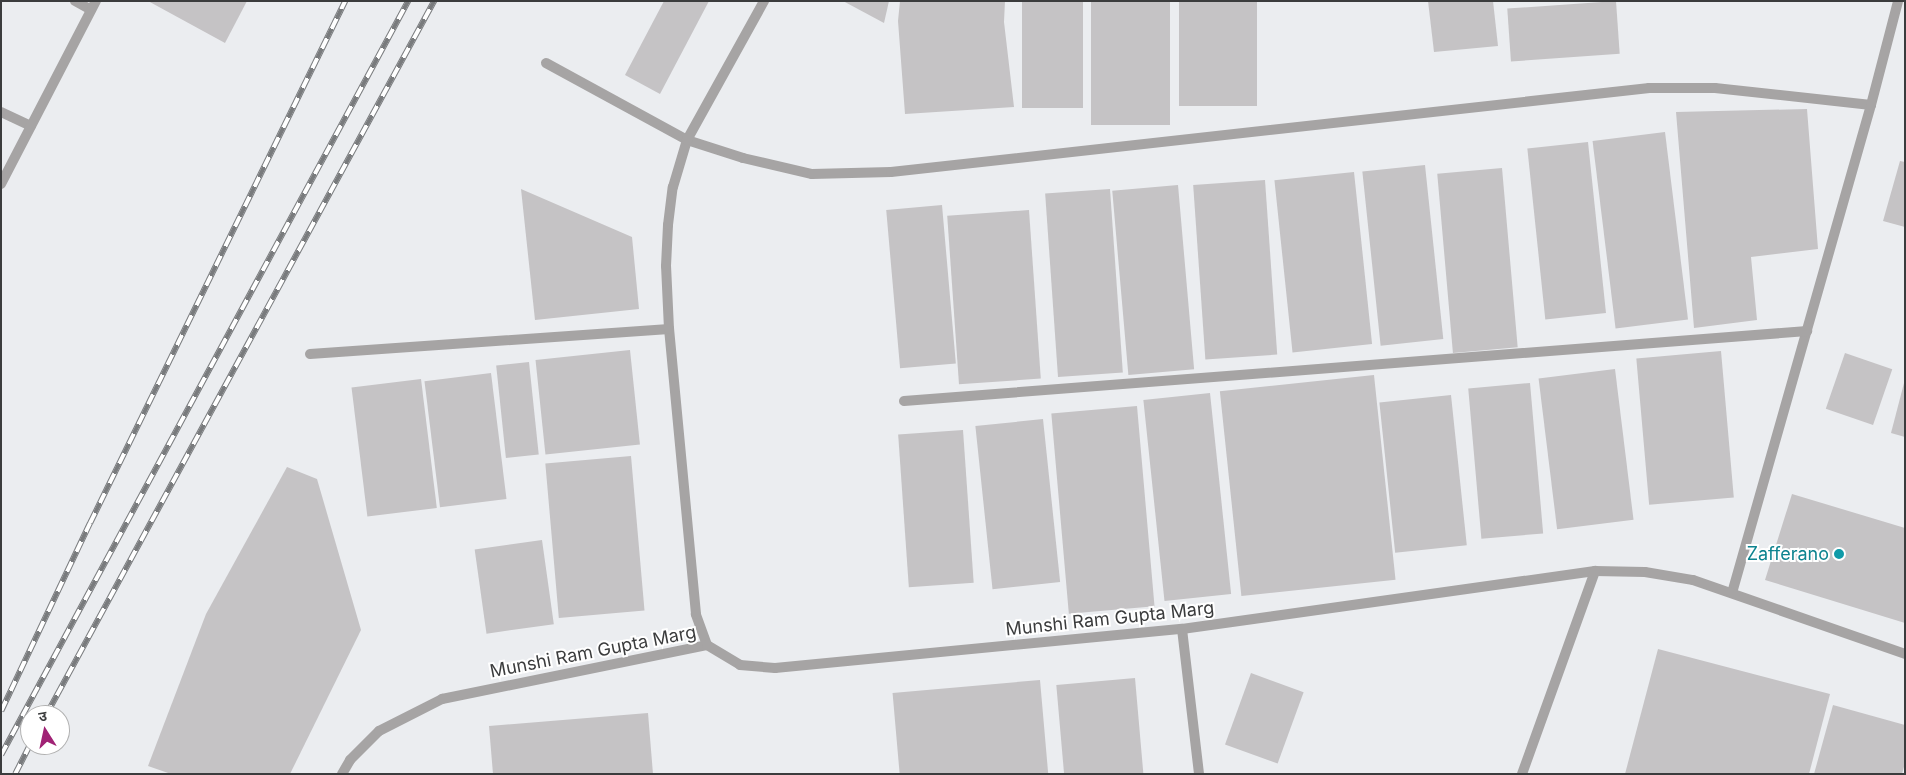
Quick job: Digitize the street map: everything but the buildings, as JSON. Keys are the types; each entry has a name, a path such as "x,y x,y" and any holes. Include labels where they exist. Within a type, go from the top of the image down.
{"lane":[{"path":"1,184 94,6 75,1"},
{"path":"707,645 696,614 670,329 666,266 668,225 673,187 687,140 764,1"},
{"path":"1732,593 1871,105 1898,1"},
{"path":"546,63 687,140 744,158 812,174 891,172 1649,88 1715,88 1871,105"},
{"path":"1,112 31,126"},
{"path":"310,354 670,329"},
{"path":"904,401 1807,331"},
{"path":"1522,774 1595,571"},
{"name":"Munshi Ram Gupta Marg","path":"342,774 350,760 379,731 442,699 707,645 740,665 775,668 1182,629 1595,571 1645,572 1693,580 1905,654"},
{"path":"1182,629 1199,774"}],"railway":[{"path":"1,711 90,523 345,1"},
{"path":"1,755 408,1"},
{"path":"51,705 434,1"},
{"path":"15,774 25,755"}],"place":[{"name":"Zafferano","path":"1839,554"}]}
